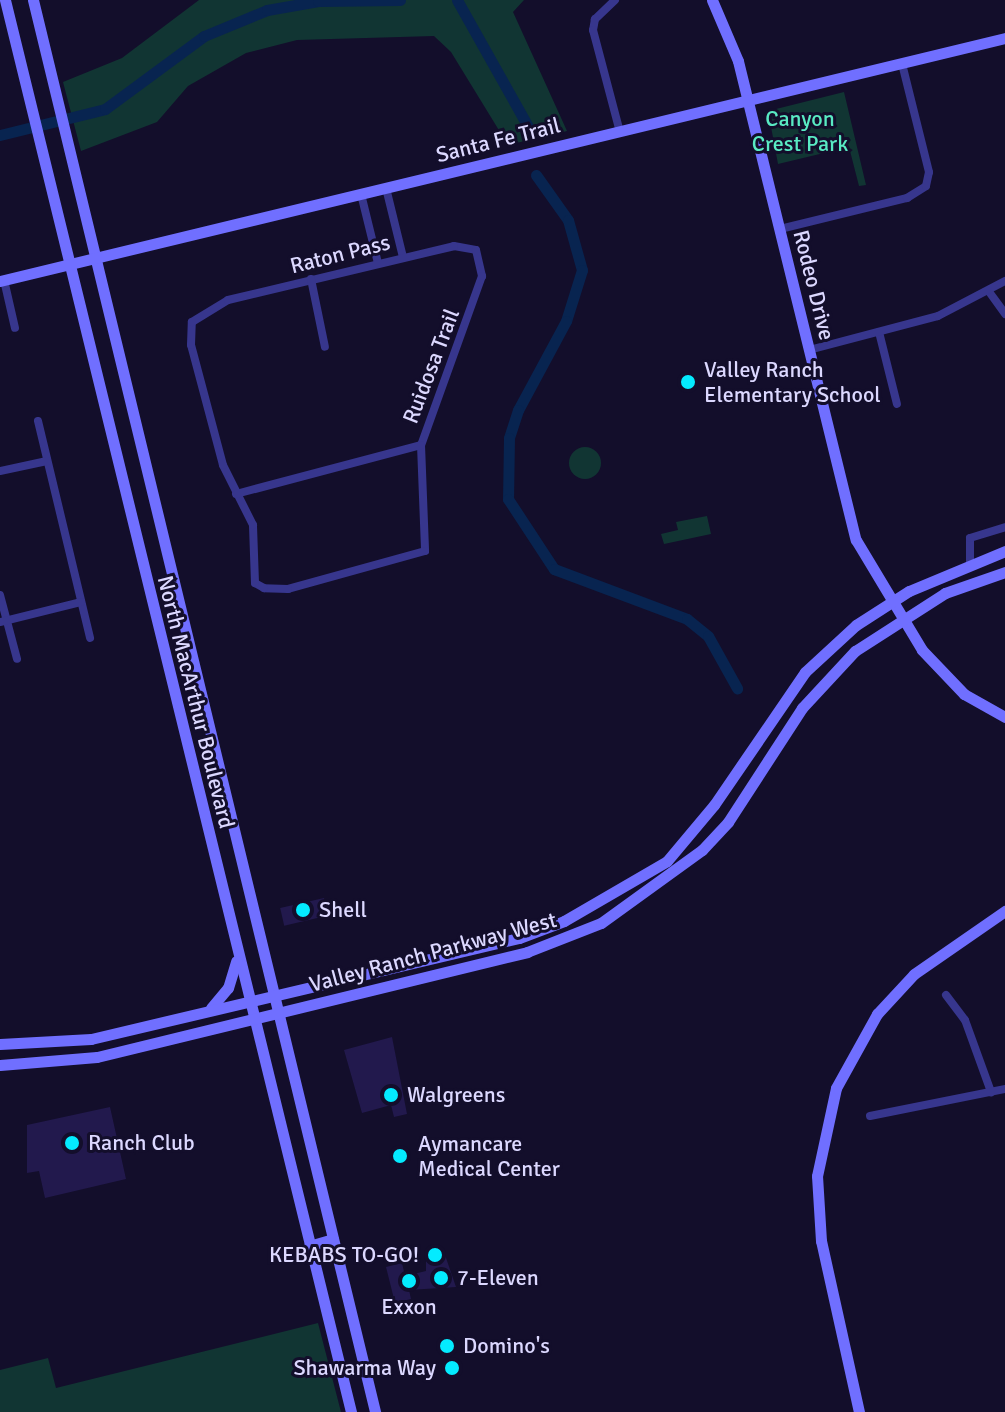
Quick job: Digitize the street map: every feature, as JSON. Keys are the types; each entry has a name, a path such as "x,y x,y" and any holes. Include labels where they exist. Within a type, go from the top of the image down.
{"main road":[{"name":"North MacArthur Boulevard","path":"6,0 237,956 351,1412"},
{"name":"North MacArthur Boulevard","path":"33,0 375,1412"},
{"name":"Rodeo Drive","path":"712,0 733,43 749,101 856,540 891,602 945,677 1005,717"},
{"name":"Santa Fe Trail","path":"2,281 1005,38"},
{"name":"Valley Ranch Parkway West","path":"0,1044 70,1042 491,945 564,921 663,864 709,812 787,695 833,645 891,602 970,563 1005,551"},
{"name":"Valley Ranch Parkway West","path":"0,1065 72,1062 494,961 570,937 661,885 728,822 802,708 855,651 901,617 1005,572"},
{"path":"663,864 673,876"},
{"path":"650,873 661,885"},
{"path":"859,1412 821,1241 817,1176 836,1088 877,1014 914,974 1005,911"},
{"path":"491,945 494,961"},
{"path":"209,1009 228,988 237,956"},
{"path":"70,1042 72,1062"},
{"path":"309,1246 333,1239"}],"street":[{"path":"615,0 595,19 593,30 620,132"},
{"path":"780,229 907,198 926,186 929,172 902,64"},
{"path":"386,188 403,257"},
{"path":"361,194 378,263"},
{"name":"Raton Pass","path":"236,494 193,354 192,322 217,304 403,257 466,246 481,260 482,276"},
{"name":"Ruidosa Trail","path":"236,494 253,525 255,583 272,591 415,558 428,542 418,469 421,445 482,276"},
{"path":"311,279 325,347"},
{"path":"2,281 15,328"},
{"path":"809,350 938,316 990,293 1005,281"},
{"path":"990,293 1005,314"},
{"path":"879,332 897,404"},
{"path":"38,421 90,638"},
{"path":"236,494 421,445"},
{"path":"0,471 47,461"},
{"path":"970,563 970,538 1005,527"},
{"path":"0,595 3,622 17,659"},
{"path":"3,622 81,602"},
{"path":"946,995 965,1020 991,1092"},
{"path":"870,1116 1005,1089"}],"green space":[{"path":"199,0 524,0 513,12 567,131 508,145 451,52 434,36 297,40 246,53 188,86 157,122 81,151 63,82 122,58"},
{"name":"Canyon Crest Park","path":"844,92 866,185 859,186 849,147 778,164 768,111"},
{"path":"585,447 596,452 601,463 596,474 585,479 574,474 569,463 574,452"},
{"path":"707,516 711,534 664,544 661,534 678,530 676,522"},
{"path":"318,1323 341,1412 0,1412 0,1370 48,1358 56,1388"}],"building":[{"name":"Shell","path":"324,898 328,916 284,926 280,908"},
{"name":"Walgreens","path":"392,1037 407,1114 394,1117 391,1105 362,1113 344,1050"},
{"name":"Ranch Club","path":"110,1107 126,1179 45,1198 39,1171 27,1173 27,1125"},
{"path":"443,1249 456,1287 409,1290 411,1299 395,1303 386,1267 402,1263 405,1276 426,1271 426,1253"}],"waterway":[{"path":"0,135 105,109 204,36 267,10 318,1 400,0"},
{"path":"457,0 530,130"},
{"path":"536,175 568,220 582,270 566,321 518,410 509,438 508,499 554,569 687,619 708,636 737,688"}],"place":[{"name":"Valley Ranch Elementary School","path":"688,382"},
{"name":"Shell","path":"303,910"},
{"name":"Walgreens","path":"391,1095"},
{"name":"Ranch Club","path":"72,1143"},
{"name":"Aymancare Medical Center","path":"400,1156"},
{"name":"KEBABS TO-GO!","path":"435,1255"},
{"name":"7-Eleven","path":"441,1278"},
{"name":"Exxon","path":"409,1281"},
{"name":"Domino's","path":"447,1346"},
{"name":"Shawarma Way","path":"452,1368"}]}
